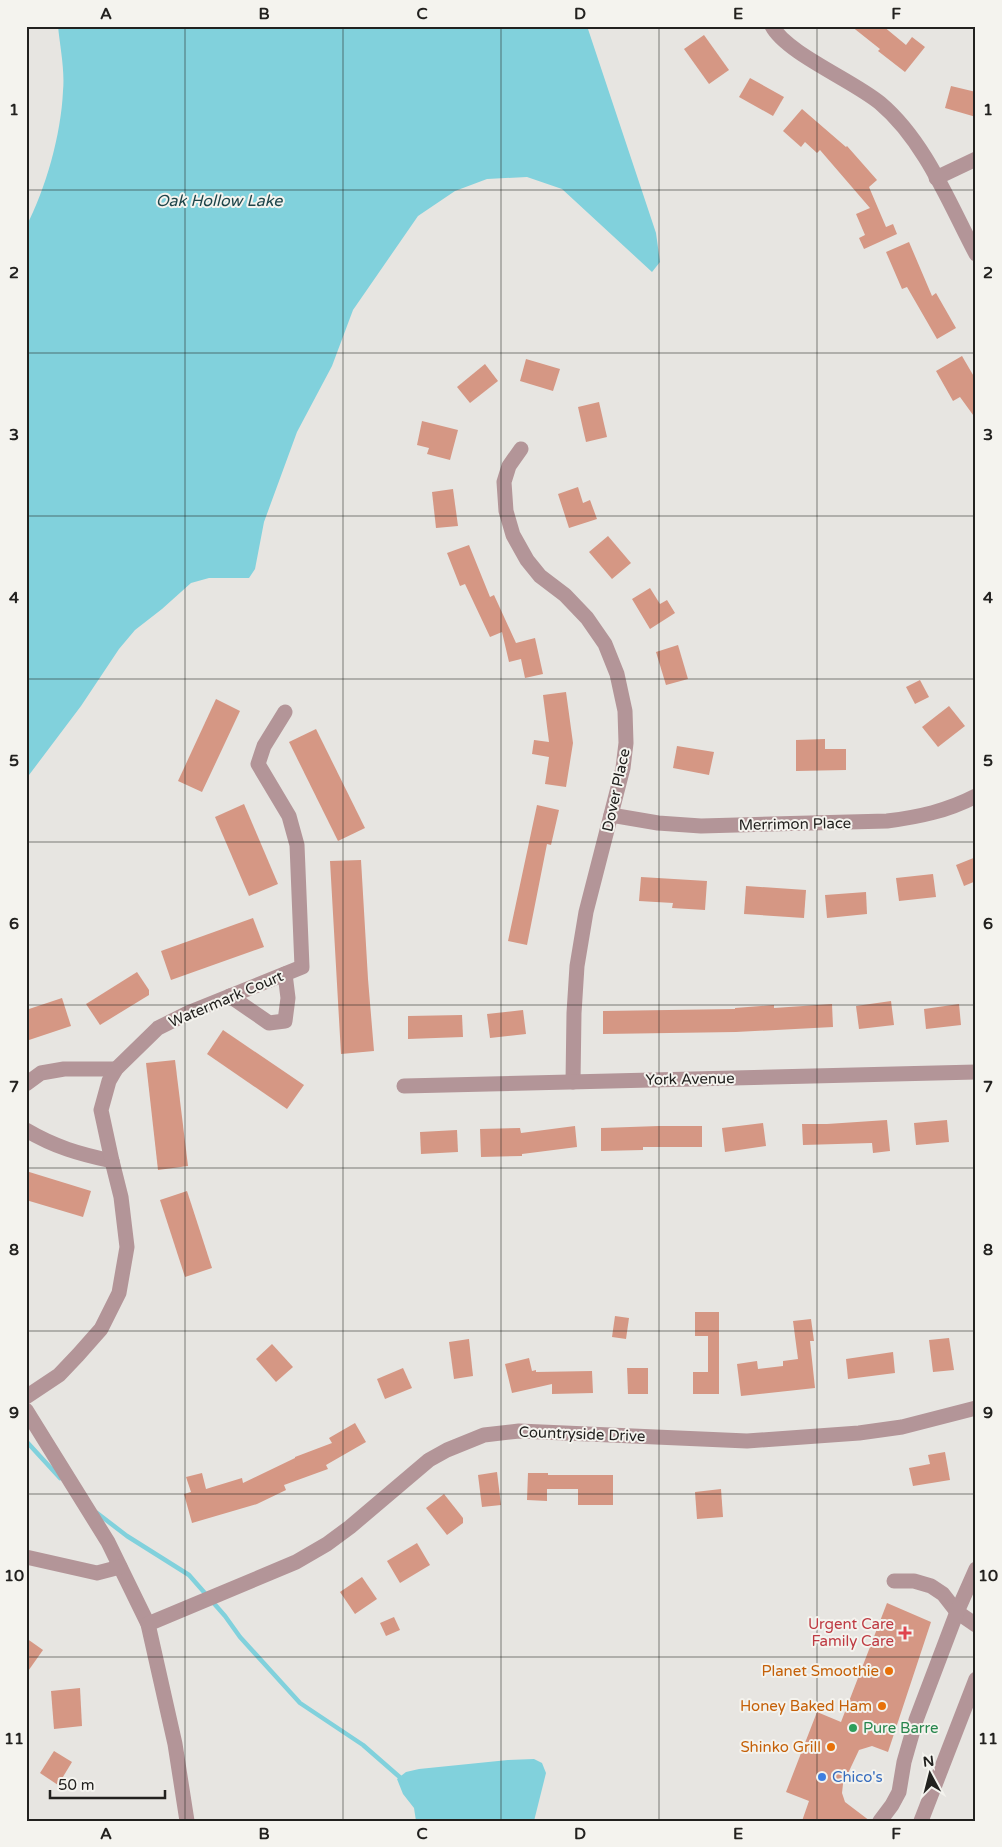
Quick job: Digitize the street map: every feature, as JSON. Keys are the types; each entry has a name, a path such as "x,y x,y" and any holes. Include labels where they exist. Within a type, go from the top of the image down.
{"street":[{"path":"772,26 783,40 793,48 862,89 881,104 900,124 936,178 976,254"},
{"path":"936,178 976,159"},
{"name":"Dover Place","path":"521,449 509,466 504,482 506,511 513,535 524,557 540,576 565,595 587,618 605,644 617,674 625,711 626,743 623,768 586,912 577,966 573,1082"},
{"name":"Watermark Court","path":"26,1397 59,1375 78,1355 101,1329 119,1293 127,1247 121,1196 101,1110 108,1081 116,1069 158,1028 188,1013 302,967 297,845 289,816 258,764 264,746 285,712"},
{"name":"Merrimon Place","path":"611,814 658,823 701,826 887,821 916,818 950,809 976,796"},
{"path":"230,996 269,1024 285,1021 288,998 285,974"},
{"path":"26,1084 41,1073 56,1070 116,1069"},
{"name":"York Avenue","path":"404,1086 976,1072"},
{"path":"26,1130 48,1143 79,1154 112,1161"},
{"name":"Countryside Drive","path":"148,1624 296,1562 328,1544 429,1460 447,1450 484,1435 519,1431 747,1442 797,1439 902,1427 976,1408"},
{"path":"26,1410 108,1542 148,1624 175,1744 188,1821"},
{"path":"26,1557 97,1573 120,1567"},
{"path":"880,1821 899,1792 904,1762 916,1720 957,1612 976,1569"},
{"path":"894,1581 914,1581 931,1586 943,1594 957,1612 976,1624"},
{"path":"921,1821 976,1679"}],"water":[{"name":"Oak Hollow Lake","path":"58,26 587,26 656,233 660,262 652,272 562,189 527,177 487,179 455,191 418,216 353,310 332,366 297,432 264,522 255,569 249,578 209,578 191,583 135,630 119,649 81,706 26,779 26,227 46,178 56,143 62,108 63,67"},
{"path":"534,1759 542,1763 546,1773 534,1821 416,1821 414,1808 403,1794 397,1779 406,1772 419,1769"}],"building":[{"path":"851,26 883,26 906,45 912,37 925,47 905,72 878,51 880,49"},
{"path":"704,35 729,70 709,84 684,49"},
{"path":"750,78 784,97 773,116 739,97"},
{"path":"951,86 976,92 976,117 945,108"},
{"path":"802,109 847,146 877,180 869,187 886,227 893,224 897,234 864,249 859,238 865,235 856,214 870,208 820,150 817,153 805,142 801,147 783,131"},
{"path":"909,242 932,296 936,293 956,328 937,339 907,287 902,289 886,252"},
{"path":"962,356 976,380 976,419 960,397 953,401 936,371"},
{"path":"526,359 560,369 553,391 520,381"},
{"path":"485,364 498,381 470,403 457,387"},
{"path":"599,402 607,437 586,442 578,407"},
{"path":"422,421 458,430 450,460 427,454 429,448 417,445"},
{"path":"578,487 583,503 590,500 597,519 569,528 558,494"},
{"path":"453,489 458,526 436,528 432,492"},
{"path":"608,536 631,563 612,579 589,552"},
{"path":"469,545 490,597 494,595 516,643 535,638 543,674 525,678 521,659 509,662 502,632 490,637 465,584 460,586 447,553"},
{"path":"650,588 660,604 667,600 675,613 650,629 632,599"},
{"path":"678,645 688,679 666,685 656,652"},
{"path":"920,680 929,697 915,704 906,687"},
{"path":"566,692 573,743 566,787 545,784 549,757 532,754 534,740 549,742 543,695"},
{"path":"216,699 240,711 202,792 178,781"},
{"path":"949,706 965,726 938,747 922,727"},
{"path":"316,729 365,828 338,841 289,742"},
{"path":"825,739 825,749 846,749 846,770 796,771 796,740"},
{"path":"677,746 714,752 709,775 673,768"},
{"path":"244,804 278,884 249,896 215,817"},
{"path":"537,805 559,810 551,845 547,844 527,945 508,941"},
{"path":"976,857 976,881 964,886 956,865"},
{"path":"361,860 374,1051 341,1054 330,861"},
{"path":"933,874 936,897 899,901 896,878"},
{"path":"641,877 707,881 705,910 672,908 673,903 639,901"},
{"path":"746,886 806,890 804,918 744,914"},
{"path":"866,892 867,914 827,918 825,895"},
{"path":"253,918 264,947 171,980 161,951"},
{"path":"137,972 149,990 149,995 100,1025 86,1004"},
{"path":"62,998 71,1026 26,1041 26,1010"},
{"path":"891,1001 894,1025 859,1029 856,1006"},
{"path":"832,1004 833,1027 736,1032 603,1034 603,1011 735,1009 774,1005 774,1008"},
{"path":"959,1004 961,1025 926,1029 924,1009"},
{"path":"523,1010 526,1034 490,1038 487,1014"},
{"path":"462,1015 463,1037 408,1039 408,1016"},
{"path":"223,1030 304,1085 287,1109 207,1054"},
{"path":"175,1060 188,1166 158,1170 146,1063"},
{"path":"887,1120 890,1151 873,1153 872,1143 803,1145 802,1124"},
{"path":"947,1120 949,1142 916,1145 914,1123"},
{"path":"763,1123 766,1146 725,1152 722,1128"},
{"path":"575,1126 577,1147 522,1154 522,1156 481,1157 480,1129 520,1128 521,1133"},
{"path":"702,1126 702,1147 643,1147 643,1150 601,1151 601,1128"},
{"path":"457,1130 458,1152 421,1154 420,1132"},
{"path":"26,1171 91,1191 83,1217 26,1200"},
{"path":"187,1191 212,1268 185,1277 160,1200"},
{"path":"695,1312 719,1312 719,1394 693,1394 693,1372 708,1372 708,1336 695,1336"},
{"path":"615,1316 629,1318 626,1339 612,1337"},
{"path":"811,1319 814,1341 810,1341 815,1388 741,1396 737,1364 757,1361 758,1369 783,1366 783,1361 798,1359 793,1321"},
{"path":"949,1338 954,1370 933,1372 929,1340"},
{"path":"469,1339 473,1376 454,1379 449,1342"},
{"path":"272,1344 293,1367 276,1382 256,1359"},
{"path":"893,1352 895,1373 848,1379 846,1359"},
{"path":"529,1358 532,1371 536,1370 536,1372 592,1371 593,1393 552,1394 552,1384 512,1393 505,1364"},
{"path":"403,1368 412,1388 385,1399 377,1379"},
{"path":"627,1368 648,1368 648,1394 628,1394"},
{"path":"355,1423 366,1442 326,1465 328,1469 284,1485 286,1490 257,1504 192,1523 184,1494 191,1492 186,1477 202,1473 206,1489 242,1478 243,1483 295,1457 332,1443 329,1438"},
{"path":"945,1452 950,1480 913,1486 909,1468 930,1464 928,1455"},
{"path":"497,1472 501,1505 482,1507 478,1475"},
{"path":"528,1473 548,1473 548,1475 613,1475 613,1505 578,1505 578,1489 547,1489 547,1501 527,1500"},
{"path":"721,1489 723,1517 697,1519 695,1492"},
{"path":"444,1494 463,1518 463,1523 447,1535 426,1508"},
{"path":"417,1543 430,1565 400,1583 387,1561"},
{"path":"362,1577 377,1599 355,1614 340,1592"},
{"path":"887,1603 931,1622 888,1752 872,1746 859,1750 843,1784 842,1793 845,1802 870,1821 802,1821 809,1801 786,1792 817,1712 841,1722"},
{"path":"394,1617 400,1630 386,1636 380,1623"},
{"path":"26,1638 43,1650 26,1674"},
{"path":"80,1688 82,1726 54,1729 51,1691"},
{"path":"54,1751 72,1762 58,1785 40,1773"}],"waterway":[{"path":"26,1441 60,1478"},
{"path":"97,1513 127,1536 189,1575 225,1616 240,1637 300,1703 363,1745 403,1780"}],"place":[{"name":"Urgent Care Family Care","path":"905,1633"},
{"name":"Planet Smoothie","path":"889,1671"},
{"name":"Honey Baked Ham","path":"882,1706"},
{"name":"Pure Barre","path":"853,1728"},
{"name":"Shinko Grill","path":"831,1747"},
{"name":"Chico's","path":"822,1777"}]}
